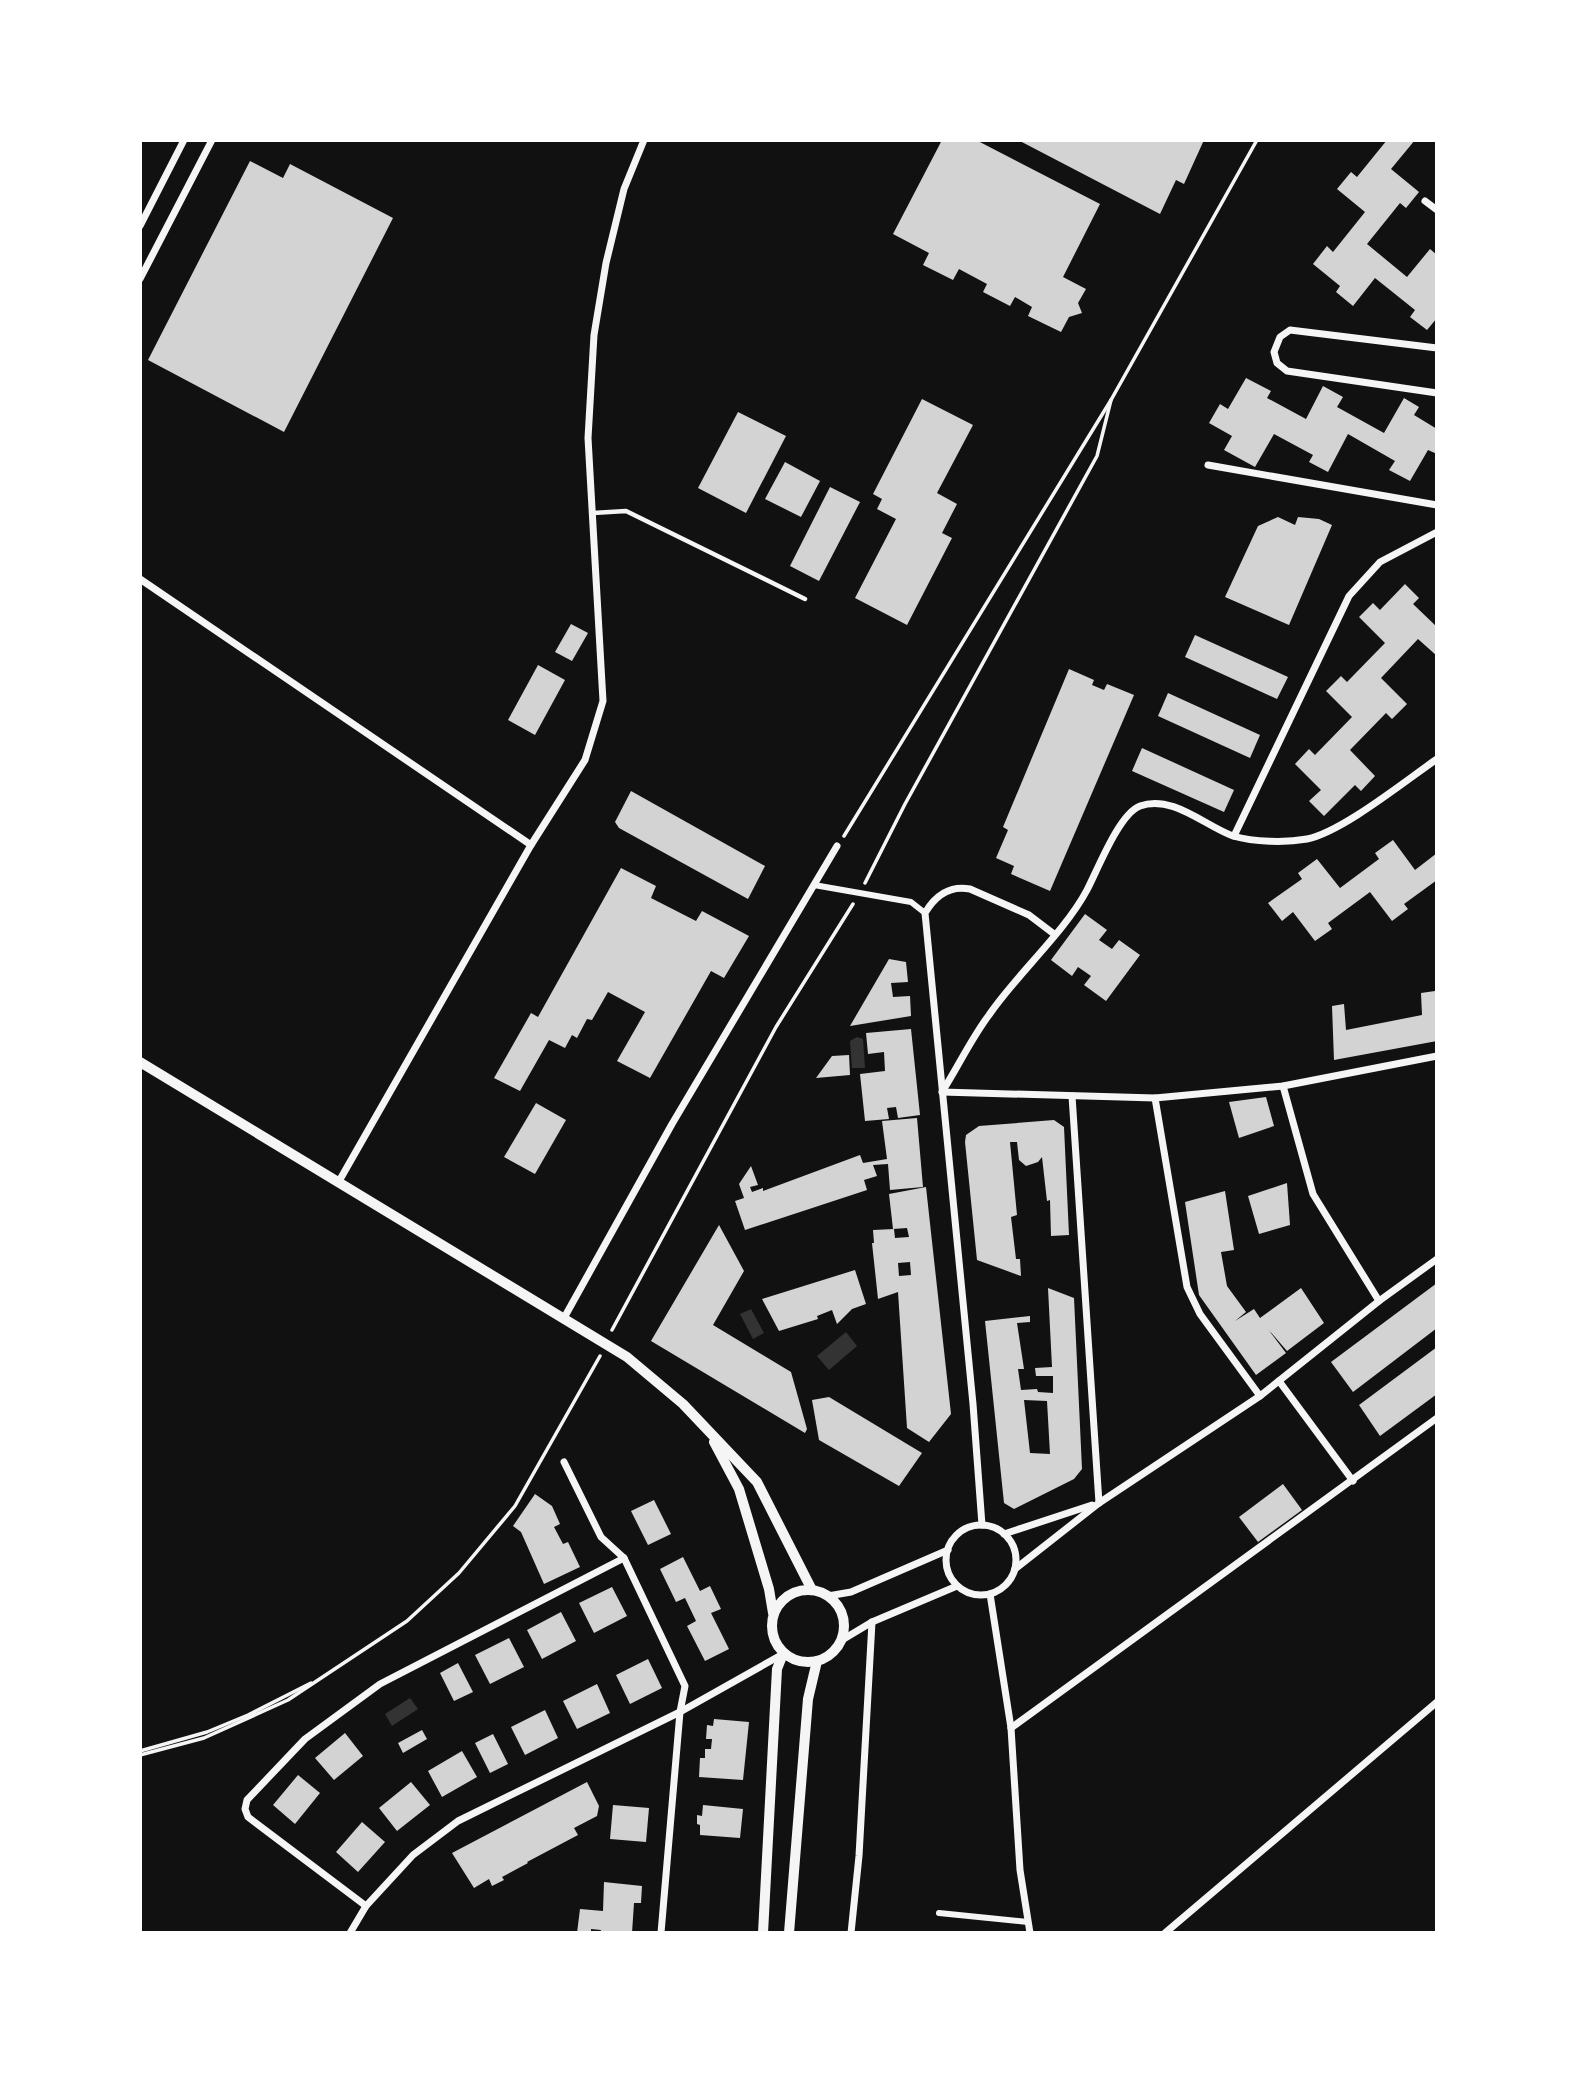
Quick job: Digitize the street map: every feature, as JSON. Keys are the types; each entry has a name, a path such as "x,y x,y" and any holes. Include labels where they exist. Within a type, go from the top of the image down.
{"street":[{"path":"140,226 184,140"},
{"path":"140,279 212,140"},
{"path":"338,1183 531,845 585,760 603,701 588,438 594,335 606,263 624,189 644,140"},
{"path":"1425,201 1437,210"},
{"path":"1437,348 1290,330 1280,337 1274,352 1277,363 1287,371 1437,393"},
{"path":"1208,465 1437,505"},
{"path":"1234,836 1349,596 1380,562 1437,531"},
{"path":"140,579 531,845"},
{"path":"942,1092 988,1015 1080,902 1124,818 1138,807 1150,803 1168,805 1234,836 1267,841 1305,840 1325,834 1437,759"},
{"path":"564,1318 672,1124 837,846"},
{"path":"814,885 911,902 925,913"},
{"path":"982,1525 925,913 931,902 943,893 960,887 1029,915 1054,934"},
{"path":"942,1092 1155,1098 1283,1086 1437,1056"},
{"path":"140,1062 627,1357 683,1404 757,1482 812,1590"},
{"path":"1283,1086 1313,1194 1379,1301"},
{"path":"1072,1096 1099,1503"},
{"path":"1155,1098 1187,1287 1200,1314 1260,1396"},
{"path":"1015,1569 1099,1503 1260,1396 1379,1301 1437,1259"},
{"path":"1279,1381 1353,1481"},
{"path":"1011,1728 1437,1418"},
{"path":"706,1427 738,1489 769,1589 773,1613 772,1635 783,1654 800,1662 817,1661 836,1649 842,1640 843,1615 837,1604 828,1596 812,1590 800,1590 789,1595 773,1613"},
{"path":"564,1462 601,1536 624,1558 685,1686 680,1712 661,1933"},
{"path":"1004,1534 1099,1503"},
{"path":"982,1525 1004,1534 1013,1545 1016,1557 1015,1569 1009,1581 1000,1590 990,1594 969,1593 957,1586 947,1564 948,1550 956,1536 970,1527 982,1525"},
{"path":"828,1596 851,1592 948,1550"},
{"path":"366,1906 248,1817 244,1809 247,1800 305,1739 380,1684 624,1558"},
{"path":"842,1640 872,1622 957,1586"},
{"path":"990,1594 1011,1728 1020,1870 1030,1933"},
{"path":"851,1933 859,1856 872,1622"},
{"path":"349,1933 366,1906 413,1855 458,1821 680,1712 783,1654"},
{"path":"763,1933 777,1669 783,1654"},
{"path":"789,1933 808,1699 817,1661"},
{"path":"1165,1933 1437,1702"},
{"path":"939,1913 1028,1922"}],"lane":[{"path":"593,513 626,511 805,599"}],"path":[{"path":"837,846 1111,400 1257,140"},
{"path":"611,1332 776,1027 859,894 905,804 1097,456 1111,400"},
{"path":"140,1753 248,1715 328,1674 407,1621 459,1573 515,1506 602,1350"}],"shaded area":[{"path":"857,1037 863,1039 865,1068 852,1068 850,1041"},
{"path":"751,1309 764,1333 753,1339 740,1314"},
{"path":"846,1332 857,1346 829,1370 817,1356"},
{"path":"410,1698 418,1709 392,1726 385,1714"}],"building":[{"path":"942,140 976,140 1100,204 1063,277 1086,289 1078,303 1082,313 1069,317 1061,332 1028,316 1032,307 1015,297 1010,306 983,292 987,284 959,269 953,280 923,265 929,253 893,234"},
{"path":"1018,140 1204,140 1184,184 1176,180 1160,214"},
{"path":"1387,140 1415,140 1391,169 1419,192 1406,208 1400,203 1367,244 1407,277 1430,249 1437,255 1437,318 1427,330 1410,317 1415,310 1375,278 1353,306 1336,292 1340,286 1313,264 1327,246 1333,252 1365,212 1337,189 1351,172 1357,177"},
{"path":"250,161 283,178 290,164 393,218 284,432 148,360"},
{"path":"1246,378 1271,391 1267,398 1306,419 1323,386 1343,397 1337,407 1384,433 1404,398 1419,407 1414,415 1437,429 1437,454 1428,450 1410,481 1389,470 1395,461 1348,434 1328,472 1309,462 1313,455 1274,434 1255,467 1224,450 1232,436 1209,423 1220,404 1228,409"},
{"path":"922,399 973,425 937,493 957,504 942,533 952,538 907,625 855,598 896,519 877,509 882,499 873,494"},
{"path":"738,412 786,436 746,513 698,488"},
{"path":"785,462 820,481 801,517 765,499"},
{"path":"830,487 860,502 819,581 790,566"},
{"path":"1278,517 1295,525 1298,517 1319,519 1332,525 1289,625 1225,597 1258,526"},
{"path":"1405,584 1419,598 1413,604 1437,627 1437,656 1418,639 1381,678 1407,704 1392,719 1386,713 1350,750 1375,776 1361,791 1355,785 1324,816 1309,801 1321,790 1295,764 1309,749 1315,755 1352,717 1326,691 1341,676 1347,682 1385,643 1359,617 1373,603 1380,610"},
{"path":"571,624 588,633 572,661 555,652"},
{"path":"1195,635 1288,677 1277,699 1185,657"},
{"path":"538,665 565,680 535,735 508,720"},
{"path":"1069,669 1094,680 1092,685 1104,690 1107,684 1134,695 1050,891 1011,874 1014,866 996,858 1008,830 1003,827"},
{"path":"1168,693 1260,735 1250,758 1158,716"},
{"path":"1142,748 1234,790 1224,812 1132,771"},
{"path":"631,791 765,866 748,899 619,828 615,822"},
{"path":"1393,840 1415,870 1437,853 1437,880 1404,904 1408,909 1392,921 1370,892 1328,923 1332,929 1315,941 1293,912 1282,921 1268,903 1302,879 1298,873 1317,859 1340,888 1379,859 1375,853"},
{"path":"621,868 656,886 651,898 696,921 702,911 749,936 724,978 711,971 650,1078 617,1061 645,1012 608,992 592,1020 587,1019 577,1038 572,1035 565,1048 549,1040 520,1091 494,1078 531,1013 538,1017"},
{"path":"1085,914 1107,930 1099,940 1112,949 1119,940 1140,955 1106,1001 1084,985 1091,976 1078,967 1072,976 1051,960"},
{"path":"889,959 906,962 908,982 891,983 893,997 910,996 911,1016 850,1026"},
{"path":"1435,991 1437,1041 1334,1060 1332,1006 1344,1004 1346,1030 1422,1015 1421,993"},
{"path":"911,1029 920,1115 898,1118 896,1107 887,1108 889,1119 865,1121 860,1074 885,1071 884,1052 868,1054 866,1033"},
{"path":"849,1055 850,1075 816,1078 832,1056"},
{"path":"1266,1097 1274,1126 1239,1138 1229,1102"},
{"path":"536,1103 566,1120 535,1174 504,1157"},
{"path":"917,1118 923,1187 890,1190 888,1164 873,1165 877,1176 864,1180 867,1190 745,1230 735,1201 744,1198 739,1184 751,1166 758,1185 750,1187 752,1192 763,1188 763,1191 860,1155 863,1163 887,1159 882,1121"},
{"path":"1054,1120 1064,1127 1069,1235 1051,1236 1050,1200 1047,1201 1042,1157 1038,1162 1026,1166 1019,1160 1017,1142 1010,1142 1017,1215 1011,1217 1021,1276 977,1260 966,1135 979,1126"},
{"path":"1287,1183 1290,1225 1259,1234 1248,1196"},
{"path":"926,1187 951,1414 929,1442 907,1428 898,1292 878,1299 873,1230 894,1229 895,1238 909,1237 907,1228 893,1229 889,1194","holes":["910,1262 911,1275 899,1276 898,1263"]},
{"path":"1225,1191 1234,1250 1221,1252 1227,1286 1246,1312 1235,1321 1254,1309 1260,1318 1301,1288 1324,1323 1287,1351 1268,1329 1286,1353 1256,1375 1199,1295 1185,1202"},
{"path":"719,1225 744,1271 713,1325 791,1372 807,1429 805,1433 651,1341"},
{"path":"855,1270 866,1304 852,1309 837,1324 832,1310 817,1316 818,1319 779,1331 762,1299"},
{"path":"1437,1283 1437,1328 1353,1392 1331,1362"},
{"path":"1048,1288 1074,1298 1082,1469 1074,1479 1014,1509 1004,1503 985,1321 1030,1316 1030,1322 1017,1323 1024,1369 1018,1369 1021,1390 1037,1389 1038,1392 1053,1393 1053,1376 1036,1376 1035,1368 1052,1367","holes":["1024,1400 1047,1401 1050,1454 1030,1453"]},
{"path":"1437,1347 1437,1394 1380,1436 1359,1405"},
{"path":"829,1397 922,1453 899,1486 819,1440 812,1400"},
{"path":"1283,1484 1302,1510 1258,1542 1239,1517"},
{"path":"535,1494 552,1506 560,1524 554,1527 563,1544 568,1542 580,1567 544,1584 521,1532 513,1526"},
{"path":"654,1500 671,1534 648,1545 631,1511"},
{"path":"683,1557 700,1591 710,1586 721,1609 711,1613 729,1649 705,1661 687,1626 696,1621 685,1598 676,1602 660,1569"},
{"path":"612,1587 627,1616 594,1633 579,1603"},
{"path":"561,1612 576,1641 542,1659 527,1630"},
{"path":"509,1638 524,1667 490,1684 475,1655"},
{"path":"648,1659 662,1688 630,1704 616,1675"},
{"path":"458,1663 473,1692 454,1701 440,1673"},
{"path":"597,1684 610,1713 577,1729 563,1701"},
{"path":"545,1710 558,1738 525,1755 511,1727"},
{"path":"714,1719 749,1722 743,1780 699,1777 700,1758 705,1758 705,1749 711,1749 712,1739 706,1739 707,1725 713,1726"},
{"path":"422,1730 427,1739 403,1753 398,1743"},
{"path":"345,1733 363,1756 334,1780 315,1758"},
{"path":"493,1734 508,1764 490,1773 475,1743"},
{"path":"462,1751 477,1777 442,1797 428,1771"},
{"path":"298,1775 320,1793 295,1824 273,1805"},
{"path":"411,1782 430,1805 397,1831 379,1808"},
{"path":"587,1782 599,1806 597,1816 574,1828 578,1835 502,1877 504,1880 492,1886 489,1879 474,1888 452,1853"},
{"path":"613,1805 649,1808 646,1842 610,1839"},
{"path":"703,1805 743,1809 740,1838 700,1835 697,1815 702,1816"},
{"path":"362,1822 385,1842 358,1872 336,1852"},
{"path":"604,1882 642,1886 641,1903 634,1903 632,1933 600,1933 601,1930 591,1929 591,1933 577,1933 580,1909 603,1911"}]}
